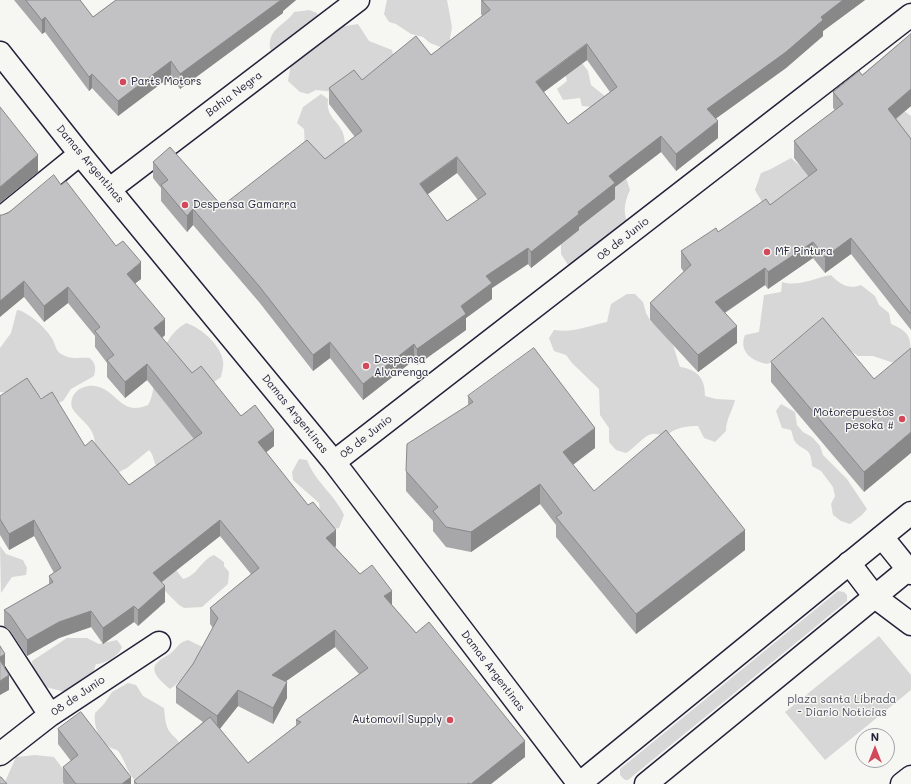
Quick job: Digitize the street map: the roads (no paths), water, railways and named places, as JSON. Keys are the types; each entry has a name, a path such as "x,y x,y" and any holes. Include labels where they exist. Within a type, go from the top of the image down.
{"main road":[{"name":"Bahia Negra","path":"110,189 358,0"},
{"name":"08 de Junio","path":"334,462 911,15"},
{"name":"Damas Argentinas","path":"0,53 80,154 334,462 579,784"},
{"path":"0,219 80,154"},
{"path":"579,784 911,512"},
{"path":"646,784 910,570 882,536"},
{"path":"849,563 875,597 911,624"},
{"path":"0,638 50,715"},
{"name":"08 de Junio","path":"0,754 50,715 159,643"},
{"path":"902,784 911,777"}],"place":[{"name":"Parts Motors","path":"123,82"},
{"name":"Despensa Gamarra","path":"185,205"},
{"name":"MF Pintura","path":"767,252"},
{"name":"Despensa Alvarenga","path":"366,366"},
{"name":"Motorepuestos pesoka #","path":"902,419"},
{"name":"Automovil Supply","path":"450,720"}],"park label":[{"name":"plaza santa Librada - Diario Noticias","path":"842,706"}]}
